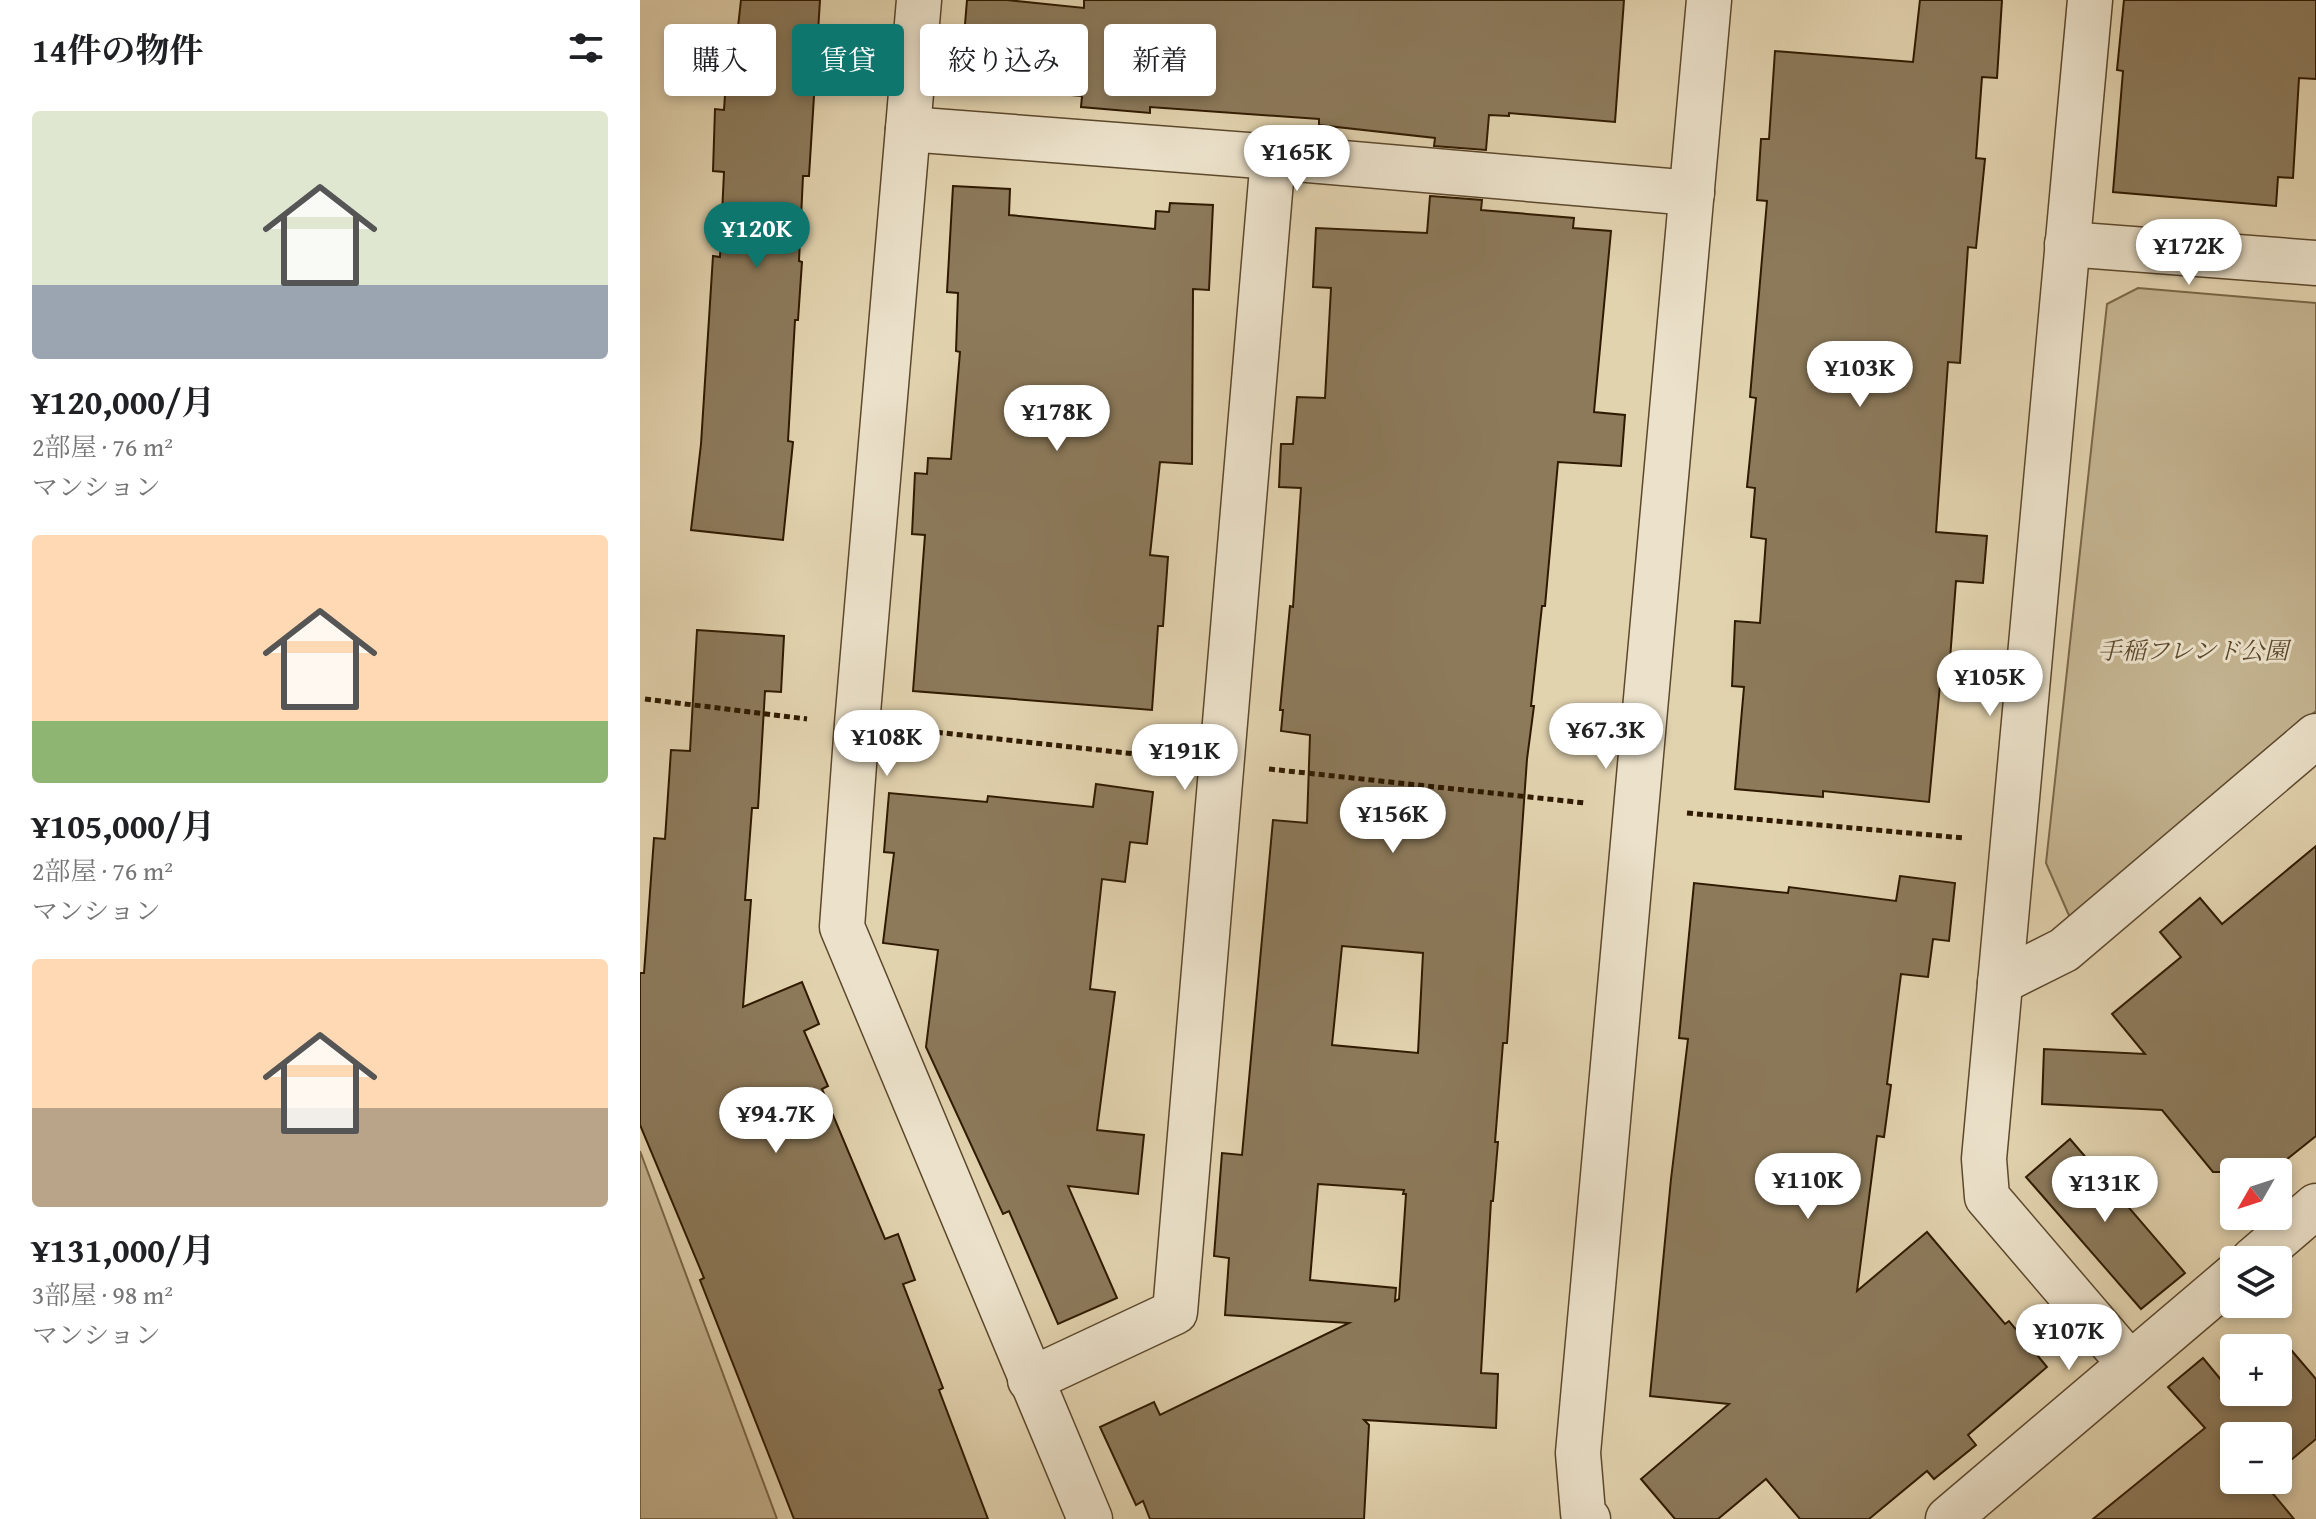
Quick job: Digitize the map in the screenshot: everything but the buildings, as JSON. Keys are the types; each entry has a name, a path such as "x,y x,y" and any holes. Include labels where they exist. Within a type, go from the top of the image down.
{"street":[{"path":"919,0 842,927 1090,1519"},
{"path":"1588,1519 1583,1513 1578,1453 1709,0"},
{"path":"2090,0 1984,1159 1987,1197 2130,1364"},
{"path":"908,129 1692,193"},
{"path":"1030,1380 1175,1312 1273,157"},
{"path":"2067,244 2316,263"},
{"path":"2000,982 2064,950 2316,736"},
{"path":"2269,1246 2316,1206"},
{"path":"1948,1519 2220,1288"}],"path":[{"path":"645,699 812,719"},
{"path":"899,728 1636,809 2013,842"}],"green space":[{"name":"手稲フレンド公園","path":"2138,288 2316,303 2316,711 2071,920 2046,863 2107,304"},
{"path":"640,1151 777,1519 640,1519"}]}
